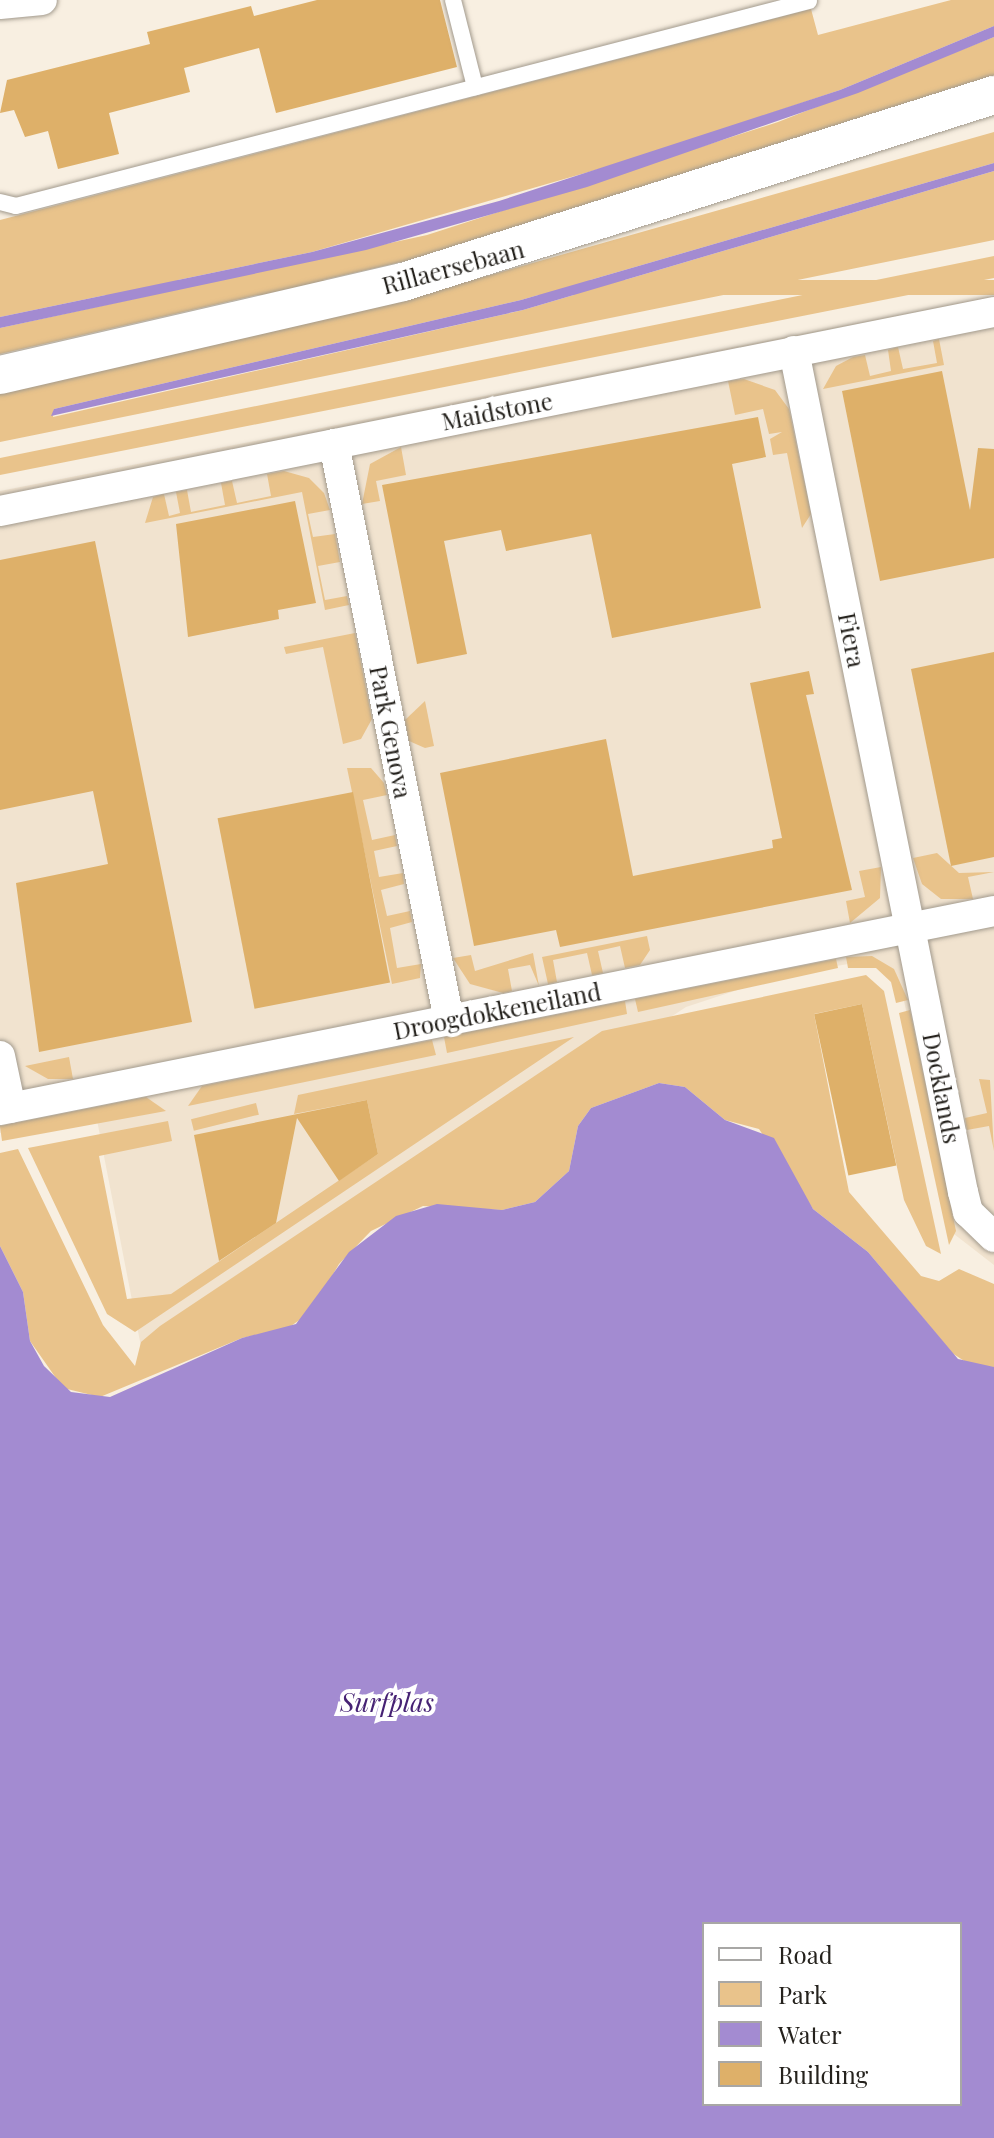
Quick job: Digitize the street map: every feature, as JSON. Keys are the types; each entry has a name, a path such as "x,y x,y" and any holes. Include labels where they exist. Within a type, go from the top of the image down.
{"street":[{"path":"0,4 42,0"},
{"name":"Rillaersebaan","path":"0,375 403,282 898,131 994,95"},
{"name":"Rillaersebaan","path":"898,131 994,113"},
{"name":"Maidstone","path":"0,511 994,312"},
{"name":"Fiera","path":"794,351 910,928"},
{"name":"Park Genova","path":"334,444 449,1020"},
{"name":"Droogdokkeneiland","path":"5,1109 994,911"},
{"name":"Docklands","path":"910,928 968,1212 994,1237"},
{"path":"0,1056 5,1109"}],"lane":[{"path":"453,0 475,87"},
{"path":"0,202 16,206 809,1"}],"shaded area":[{"path":"994,296 994,1265 954,1234 901,987 872,960 783,975 686,1007 144,1362 96,1115 0,1133 0,491"}],"green space":[{"path":"951,0 994,0 994,26 840,90 644,156 312,252 0,317 0,220 811,9 818,35"},
{"path":"994,37 994,86 475,245 0,354 0,328 427,235 778,122"},
{"path":"994,132 994,163 521,300 54,409 53,417 523,310 994,171 994,240 0,442 0,393 462,283"},
{"path":"994,256 994,278 0,475 0,458"},
{"path":"0,280 994,280 994,295 0,295"},
{"path":"939,339 944,365 823,389 836,366 853,357 865,355 870,376 891,371 888,350 898,347 903,369 937,363 933,341"},
{"path":"744,379 775,390 789,409 811,514 802,528 787,453 773,455 770,439 782,432 769,434 763,409 735,415 728,381"},
{"path":"401,447 406,475 376,481 380,501 362,504 370,464"},
{"path":"284,471 309,478 324,493 330,510 308,514 313,537 335,534 340,562 318,566 325,600 347,596 349,605 325,610 302,492 145,523 153,497 164,494 169,516 180,513 176,492 187,490 191,512 225,505 221,483 232,481 237,503 271,496 267,474"},
{"path":"355,633 372,719 361,739 343,744 323,647 286,654 284,647"},
{"path":"425,701 434,746 425,748 409,741 405,720"},
{"path":"347,768 371,768 384,783 387,795 363,800 372,840 395,835 397,846 374,851 379,877 403,873 404,884 381,890 387,916 410,911 412,922 390,928 397,968 421,964 420,978 392,984"},
{"path":"937,853 959,873 994,872 968,877 973,899 941,899 922,884 913,858"},
{"path":"881,867 880,898 850,923 846,901 865,897 859,871"},
{"path":"647,936 650,950 640,965 625,968 620,946 598,951 603,973 592,975 587,953 553,960 557,982 548,984 542,957"},
{"path":"533,953 539,986 530,965 508,969 512,991 503,993 470,984 453,958 471,955 475,971"},
{"path":"872,956 894,969 908,1000 896,1003 891,982 876,968 848,968 846,957"},
{"path":"836,959 838,968 638,1012 635,999"},
{"path":"866,975 884,991 941,1254 926,1246 904,1200 862,1004 814,1014 849,1192 921,1276 939,1281 959,1269 994,1284 994,1367 972,1366 952,1353 868,1252 813,1209 759,1129 725,1120 685,1087 659,1083 591,1108 578,1126 569,1171 535,1202 502,1210 423,1206 371,1231 339,1264 311,1312 288,1328 242,1338 100,1397 63,1388 30,1341 23,1292 0,1246 0,1153 18,1149 103,1325 135,1366 141,1342 160,1326 602,1031"},
{"path":"625,1001 627,1014 447,1053 444,1037"},
{"path":"910,1010 956,1231 949,1245 899,1013"},
{"path":"574,1037 135,1332 107,1314 28,1148 168,1121 172,1141 99,1156 127,1299 171,1294 378,1154 367,1100 294,1114 298,1095"},
{"path":"432,1040 436,1055 188,1106 202,1086"},
{"path":"69,1057 73,1079 48,1079 25,1066"},
{"path":"979,1079 990,1080 994,1151 989,1126 967,1130 965,1118 987,1113"},
{"path":"146,1097 166,1111 2,1141 0,1126"},
{"path":"256,1103 259,1115 194,1131 191,1119"}],"water":[{"path":"994,26 994,37 858,93 587,187 366,250 0,328 0,317 312,252 499,201 840,90"},
{"path":"994,163 994,171 523,310 51,416 54,409 521,300"},
{"name":"Surfplas","path":"659,1083 685,1087 725,1120 774,1138 813,1209 868,1252 958,1359 994,1367 994,2138 0,2138 0,1246 23,1292 30,1341 44,1366 71,1392 110,1397 242,1338 296,1324 349,1252 396,1216 437,1204 502,1210 535,1202 569,1171 578,1126 591,1108"}],"building":[{"path":"317,0 440,0 457,67 276,113 259,48 184,68 190,92 109,113 119,154 58,169 48,131 25,137 14,110 0,113 7,80 150,44 147,32 251,6 254,16"},
{"path":"942,371 970,510 978,448 994,449 994,558 880,581 842,391"},
{"path":"758,417 766,457 732,464 761,608 612,638 591,534 506,551 501,530 444,541 467,654 417,664 382,485"},
{"path":"295,501 316,603 278,610 279,619 188,637 176,524"},
{"path":"95,541 192,1022 39,1052 16,883 108,864 93,791 0,810 0,560"},
{"path":"994,652 994,857 951,866 911,669"},
{"path":"809,671 814,694 806,695 852,890 560,947 556,930 474,946 440,773 606,739 633,876 773,848 772,840 782,838 750,683"},
{"path":"353,792 390,982 255,1009 218,818"},
{"path":"862,1004 896,1165 848,1176 814,1014"},
{"path":"367,1100 378,1154 339,1181 297,1118 276,1223 219,1261 194,1135"}]}
